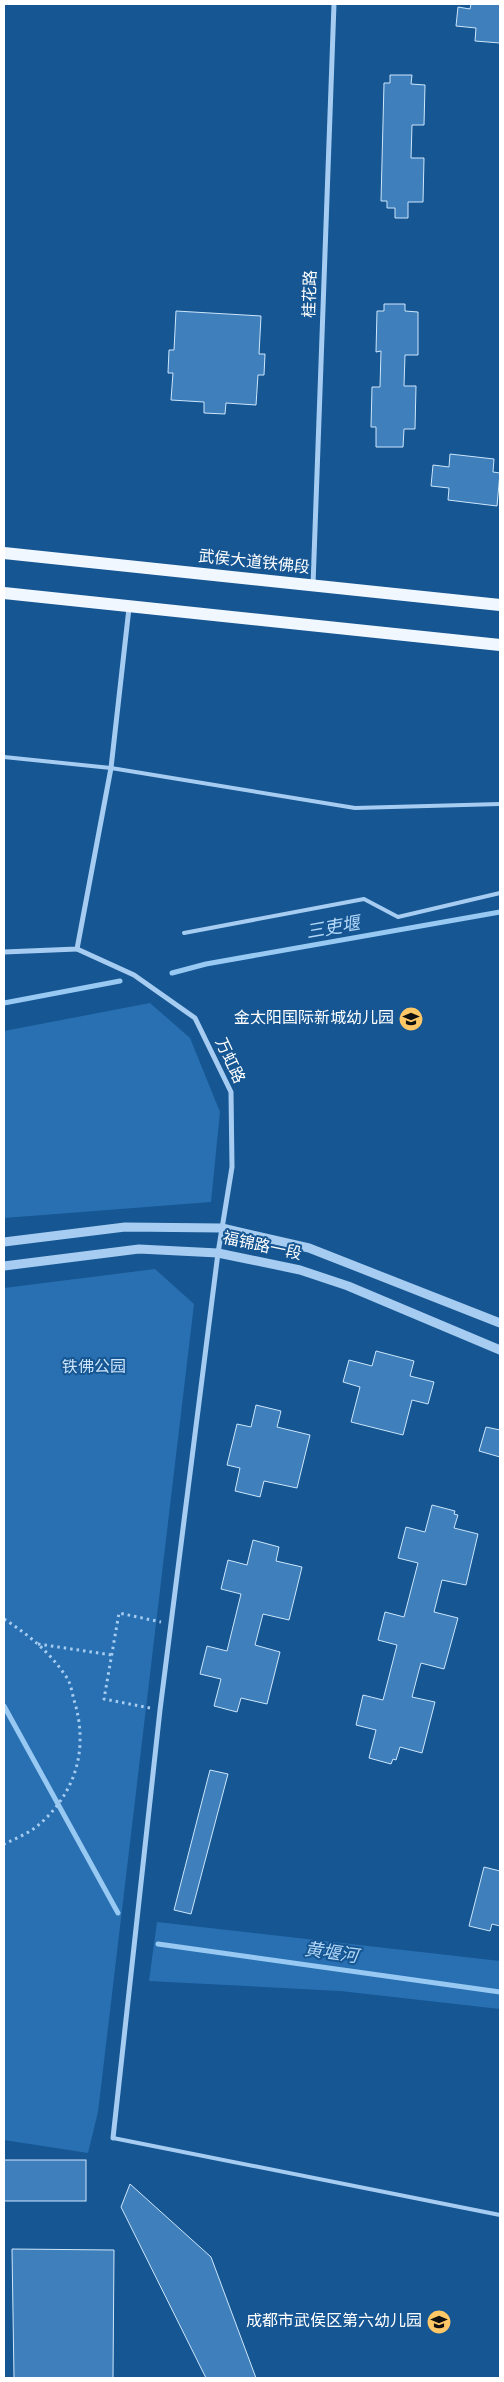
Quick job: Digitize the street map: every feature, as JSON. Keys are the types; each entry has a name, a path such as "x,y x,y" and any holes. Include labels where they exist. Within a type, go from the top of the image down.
{"main road":[{"name":"武侯大道铁佛段","path":"4,553 500,605"},
{"path":"4,593 500,645"}],"street":[{"name":"桂花路","path":"313,586 334,4"},
{"path":"4,952 77,949 111,768 130,607"},
{"name":"万虹路","path":"77,949 134,975 195,1018 231,1092 232,1167 218,1253 160,1710 113,2138"},
{"name":"福锦路一段","path":"4,1242 125,1227 222,1228 309,1248 500,1323"},
{"name":"福锦路一段","path":"4,1266 139,1249 218,1253 300,1270 348,1286 500,1350"}],"lane":[{"path":"4,757 111,768 355,808 500,804"},
{"path":"184,933 364,899 398,917 500,892"},
{"path":"113,2138 500,2216"}],"path":[{"path":"160,1710 104,1699 119,1613 171,1624"},
{"path":"4,1619 38,1644 68,1680 77,1708 82,1742 78,1764 66,1790 43,1822 4,1844"},
{"path":"38,1644 112,1655"}],"green space":[{"path":"150,1003 190,1038 220,1112 211,1202 4,1218 4,1031"},
{"name":"铁佛公园","path":"155,1269 194,1304 98,2112 88,2153 4,2140 4,1288"},
{"path":"157,1922 500,1961 500,2009 340,1991 149,1981"}],"building":[{"path":"471,4 500,4 500,43 475,41 476,28 456,26 458,7 470,9"},
{"path":"390,75 412,75 411,84 425,85 424,125 412,125 411,158 424,158 423,202 408,202 408,218 395,218 395,208 387,208 387,201 381,201 384,83 390,83"},
{"path":"384,304 405,304 405,311 418,312 418,355 405,355 404,386 416,386 415,429 404,429 403,447 376,447 376,427 371,427 372,387 380,387 381,351 376,352 377,311 384,311"},
{"path":"176,311 261,316 259,354 265,354 264,375 258,375 256,405 226,403 225,414 204,413 204,402 171,400 173,373 168,373 169,350 174,350"},
{"path":"450,454 494,459 493,472 500,473 497,506 448,500 449,488 431,486 433,465 449,467"},
{"path":"376,1351 414,1361 410,1376 434,1382 428,1404 412,1400 403,1435 351,1422 360,1387 343,1382 349,1360 372,1366"},
{"path":"256,1405 281,1411 277,1427 310,1435 297,1488 264,1481 260,1497 235,1491 240,1468 227,1465 237,1424 251,1427"},
{"path":"486,1427 500,1430 500,1457 479,1451"},
{"path":"432,1505 455,1511 454,1514 458,1515 454,1528 478,1534 466,1585 442,1580 434,1612 458,1618 444,1669 421,1663 412,1697 435,1702 422,1753 400,1747 396,1760 393,1759 391,1764 369,1758 376,1730 356,1725 363,1695 383,1700 397,1645 378,1640 385,1612 404,1617 418,1563 398,1558 406,1527 425,1532"},
{"path":"253,1540 279,1547 276,1561 302,1567 289,1620 263,1614 255,1645 280,1652 267,1704 241,1698 237,1712 214,1706 221,1679 200,1674 207,1646 227,1651 241,1594 221,1589 228,1560 247,1565"},
{"path":"210,1770 228,1774 191,1914 174,1910"},
{"path":"484,1867 500,1871 500,1926 492,1924 490,1931 469,1926"},
{"path":"4,2160 86,2160 86,2201 4,2201"},
{"path":"130,2184 211,2257 256,2378 206,2378 121,2207"},
{"path":"12,2249 114,2250 113,2378 14,2378"}],"waterway":[{"name":"三吏堰","path":"172,973 206,964 500,912"},
{"name":"三吏堰","path":"4,1003 120,981"},
{"name":"黄堰河","path":"4,1706 118,1913"},
{"name":"黄堰河","path":"158,1944 500,1992"}],"place":[{"name":"金太阳国际新城幼儿园","path":"411,1019"},
{"name":"成都市武侯区第六幼儿园","path":"439,2322"}]}
